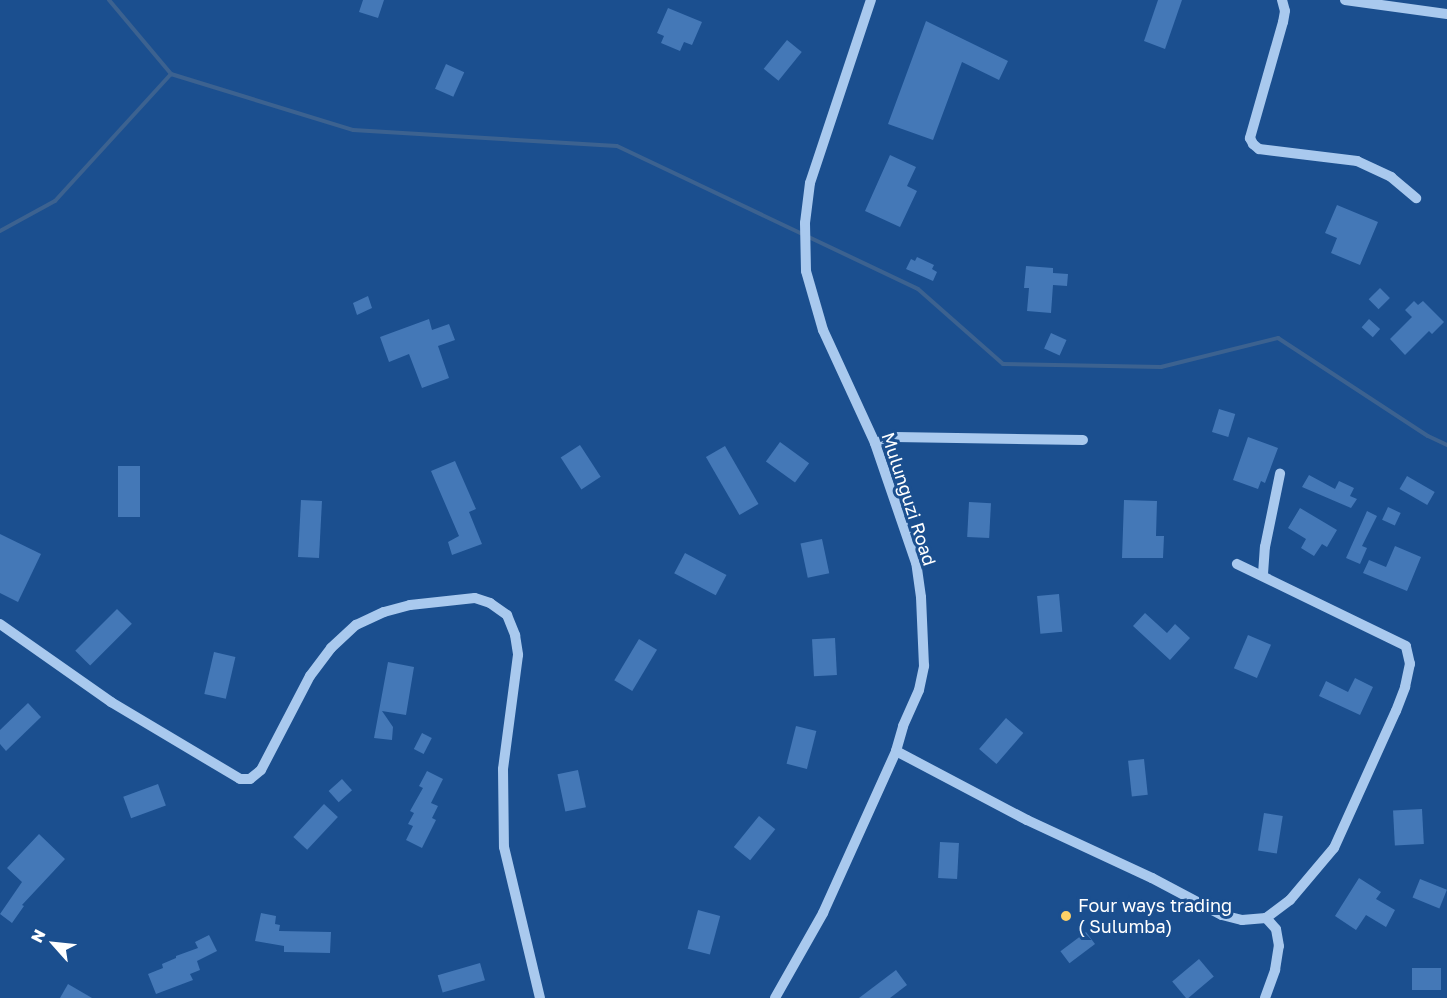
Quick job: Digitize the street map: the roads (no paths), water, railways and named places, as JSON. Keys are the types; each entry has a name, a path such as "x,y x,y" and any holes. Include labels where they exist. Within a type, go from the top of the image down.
{"street":[{"name":"Mulunguzi Road","path":"775,998 823,913 896,751 903,726 919,690 924,666 921,597 916,563 874,443 836,360 813,302 807,271 806,223 810,183 871,0"},
{"path":"1282,0 1285,11 1283,22 1250,138 1253,144 1259,149 1357,161 1391,177 1416,198"},
{"path":"1345,0 1447,14"},
{"path":"874,443 895,437 1083,440"},
{"path":"1263,574 1265,547 1280,474"},
{"path":"896,751 1027,820 1152,878 1205,908 1242,920 1266,918 1290,900 1334,848 1396,711 1410,664 1406,646 1263,574 1238,564"},
{"path":"0,624 111,702 240,779 250,778 261,770 310,676 331,648 356,626 384,612 410,605 475,598 490,603 507,615 515,635 518,655 503,769 504,847 540,998"},
{"path":"1264,998 1275,970 1279,946 1276,929 1266,918"}],"waterway":[{"path":"109,0 171,74 353,130 617,146 918,289 1003,364 1161,367 1278,338 1428,436 1447,445"},
{"path":"0,231 55,201 171,74"}],"place":[{"name":"Four ways trading ( Sulumba)","path":"1066,916"}]}
